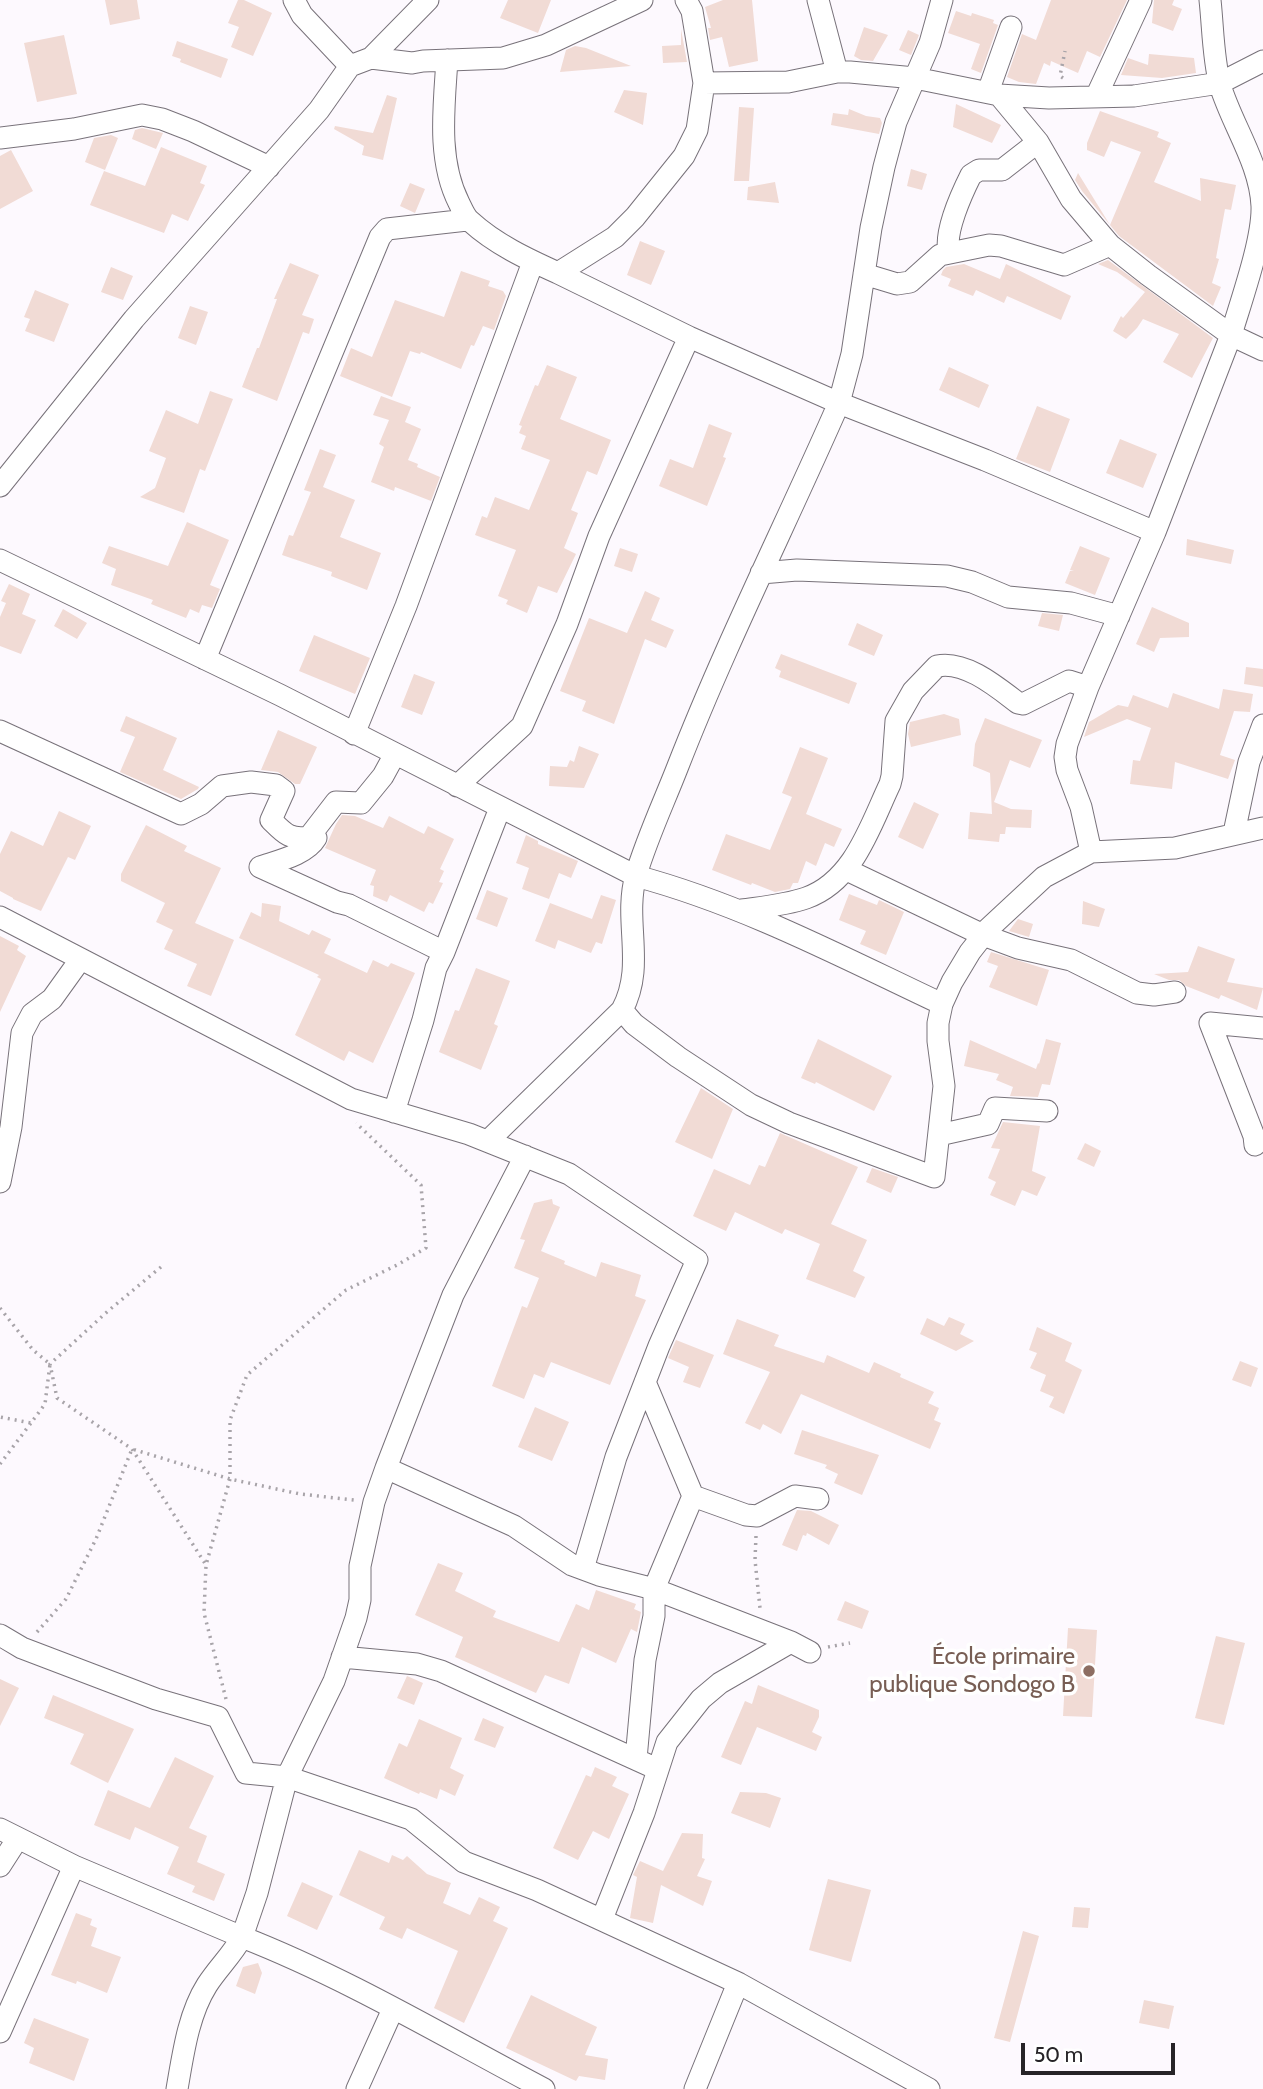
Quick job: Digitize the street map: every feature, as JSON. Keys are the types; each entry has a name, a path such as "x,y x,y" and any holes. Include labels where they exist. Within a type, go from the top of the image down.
{"street":[{"path":"278,0 298,8 350,66"},
{"path":"0,486 134,319 320,110 350,66 371,58 428,0"},
{"path":"371,58 412,63 503,58 546,45 642,0"},
{"path":"558,273 615,237 635,217 684,156 697,130 704,83 692,10 686,0"},
{"path":"818,0 837,72"},
{"path":"488,1141 622,1010 629,997 634,979 632,916 636,876 693,727 839,403 852,354 871,228 895,122 930,43 942,0"},
{"path":"1096,97 1141,0"},
{"path":"1091,852 1082,807 1067,770 1065,757 1071,730 1155,532 1231,335 1260,237 1262,195 1220,83 1210,0"},
{"path":"994,94 1011,27"},
{"path":"447,60 444,110 447,168 453,191 467,220 505,247 689,337 839,403 985,460 1155,532"},
{"path":"704,83 788,82 837,72 915,78 994,94 1049,98 1134,96 1220,83 1263,61"},
{"path":"994,94 1038,142 1067,192 1110,245 1231,335 1263,350"},
{"path":"0,138 74,129 142,115 162,119 193,131 269,167"},
{"path":"949,252 947,246 952,224 971,175 979,170 1002,170 1038,142"},
{"path":"205,659 380,237 387,229 467,220"},
{"path":"864,274 897,284 910,282 934,259 949,252 980,246 1001,246 1064,265 1110,245"},
{"path":"354,734 406,606 533,262"},
{"path":"457,786 522,726 567,624 599,536 689,337"},
{"path":"0,560 205,659 636,876 687,890 742,910 942,1004"},
{"path":"761,573 797,570 947,576 972,582 1008,597 1071,603 1119,616"},
{"path":"742,910 805,899 828,887 847,870 890,784 895,721 914,691 937,666 947,665 979,675 1023,704 1069,681 1088,687"},
{"path":"1234,833 1249,762 1263,725"},
{"path":"2,740 181,814 201,804 222,786 251,782 276,786 284,791 271,820 282,832 296,839 309,837 336,802 361,803 383,776 395,754"},
{"path":"394,1112 427,1007 436,968 500,808"},
{"path":"326,814 314,842 294,855 260,867 349,905 444,952"},
{"path":"622,1010 634,1024 719,1085 789,1124 934,1177 944,1086 938,1023 942,1004 970,952 983,935 1044,877 1091,852 1175,849 1263,828"},
{"path":"847,870 983,935 1071,960 1137,993 1175,992"},
{"path":"0,917 351,1099 488,1141 569,1174 697,1259 616,1457 583,1569"},
{"path":"0,1182 7,1154 7,1101 22,1033 32,1014 60,990 80,960"},
{"path":"1255,1145 1254,1136 1210,1023 1263,1028"},
{"path":"939,1135 988,1124 995,1108 1047,1111"},
{"path":"177,2089 197,2005 207,1986 233,1954 242,1937 257,1894 287,1777 320,1711 342,1657 360,1600 360,1566 374,1502 386,1468 453,1295 525,1156"},
{"path":"636,1759 645,1660 654,1616 654,1589 693,1496 645,1382"},
{"path":"386,1468 439,1494 492,1514 572,1565 654,1589 800,1647 720,1683 701,1699 667,1742 644,1813 602,1919"},
{"path":"693,1496 746,1516 757,1516 795,1496 818,1499"},
{"path":"0,1635 22,1648 156,1699 218,1717 246,1773 287,1777 411,1819 464,1862 537,1890 738,1983 929,2089"},
{"path":"342,1657 417,1664 441,1671 657,1769"},
{"path":"0,1866 9,1834 74,1866 281,1952 544,2089"},
{"path":"0,2032 74,1866"},
{"path":"695,2089 738,1983"},
{"path":"357,2089 393,2009"}],"path":[{"path":"218,1717 226,1700 204,1613 206,1565 230,1479 230,1420 247,1375 346,1290 426,1248 421,1185 354,1121"},
{"path":"0,1464 45,1404 50,1364 161,1267"},
{"path":"0,1308 33,1350 50,1364 57,1398 132,1449 230,1479 300,1494 374,1502"},
{"path":"0,1417 31,1423"},
{"path":"132,1449 206,1565"},
{"path":"22,1648 66,1599 96,1539 132,1449"},
{"path":"757,1516 755,1560 763,1632"}],"building":[{"path":"105,0 137,0 140,19 110,25"},
{"path":"238,0 244,0 272,13 253,56 231,47 239,27 228,23"},
{"path":"508,0 551,0 538,33 500,18"},
{"path":"723,0 752,0 758,61 729,67 722,37 710,40 708,28 711,28 705,7"},
{"path":"1051,0 1127,0 1100,57 1087,51 1078,73 1051,61 1050,66 1044,63 1036,84 1007,77 1022,34 1036,40"},
{"path":"1154,0 1174,0 1172,5 1182,9 1173,31 1152,23"},
{"path":"956,11 994,20 993,23 998,25 981,73 971,69 980,44 948,33"},
{"path":"864,27 888,35 873,61 854,56"},
{"path":"681,29 687,62 663,63 662,46 681,45"},
{"path":"908,30 919,35 911,55 899,50"},
{"path":"64,35 77,94 37,102 24,43"},
{"path":"177,41 228,59 221,78 180,62 181,59 172,56"},
{"path":"575,46 631,66 560,72 566,50"},
{"path":"1149,54 1194,58 1196,73 1162,78 1121,75 1128,58 1148,65"},
{"path":"624,90 647,93 643,125 614,112"},
{"path":"387,95 397,98 383,160 362,155 364,146 334,129 335,126 373,133"},
{"path":"956,104 1001,125 992,143 953,127"},
{"path":"739,107 754,108 749,181 734,181"},
{"path":"849,109 880,118 882,123 879,134 831,125 833,113 848,115"},
{"path":"1100,111 1159,132 1157,137 1171,143 1154,182 1201,201 1200,178 1236,185 1231,210 1225,209 1216,258 1219,259 1212,283 1221,287 1213,306 1119,236 1082,191 1075,180 1078,173 1110,225 1141,152 1111,141 1104,157 1087,150 1087,143"},
{"path":"142,128 163,133 156,149 132,139 135,130"},
{"path":"111,135 118,138 105,170 85,162 94,138"},
{"path":"161,147 207,166 200,183 205,185 188,221 172,214 164,233 90,205 104,171 145,186"},
{"path":"11,150 33,191 0,209 0,156"},
{"path":"911,169 927,174 922,190 907,186"},
{"path":"775,182 779,203 747,200 748,187"},
{"path":"410,183 425,189 415,213 400,206"},
{"path":"640,241 665,251 651,285 627,275"},
{"path":"1108,260 1213,338 1192,378 1163,362 1179,334 1143,319 1126,339 1113,331 1121,316 1123,318 1145,292 1117,272 1098,264"},
{"path":"290,263 319,275 302,315 314,319 309,334 303,332 277,401 242,387"},
{"path":"964,264 1000,279 1006,264 1071,296 1061,320 1007,296 1004,303 976,290 973,296 948,286 951,279 941,275 943,270"},
{"path":"111,267 133,276 123,300 101,292"},
{"path":"461,271 490,281 488,286 503,291 506,296 494,330 483,326 461,369 421,352 410,351 392,397 340,376 351,348 372,357 395,300 444,317"},
{"path":"35,290 69,304 54,342 25,331 30,319 24,317"},
{"path":"190,306 208,312 196,345 178,338"},
{"path":"547,365 577,377 560,419 611,440 597,475 587,471 571,510 578,513 564,548 576,554 557,593 538,586 527,613 506,604 508,600 498,596 516,550 475,535 482,516 487,518 495,497 529,510 550,460 521,449 526,436 519,433 522,426 519,425 535,385 538,386"},
{"path":"949,367 989,385 979,408 939,390"},
{"path":"210,391 233,399 205,471 200,469 184,513 140,497 155,488 166,458 149,451 166,410 198,424"},
{"path":"381,396 411,407 405,422 421,429 408,460 440,477 431,501 395,487 394,491 371,482 384,447 379,444 389,420 373,415"},
{"path":"1037,406 1070,419 1050,472 1016,459"},
{"path":"709,424 732,433 723,457 726,458 707,506 659,486 670,459 693,468"},
{"path":"1120,439 1157,454 1143,488 1106,473"},
{"path":"320,449 336,455 323,487 355,500 340,537 381,553 367,590 331,576 332,572 282,555 311,492 304,490"},
{"path":"187,522 229,540 210,585 220,589 212,608 202,605 199,613 190,609 186,618 151,604 153,600 111,585 116,569 102,563 109,546 168,566"},
{"path":"1187,539 1234,550 1231,564 1186,555"},
{"path":"1080,546 1110,558 1095,595 1065,583 1070,571 1074,571 1070,570"},
{"path":"620,548 638,554 632,572 614,566"},
{"path":"9,584 30,594 22,614 36,620 21,654 0,646 0,617 6,603 1,601"},
{"path":"645,591 660,598 651,620 674,630 666,648 645,639 614,724 582,711 586,701 560,691 589,618 627,633"},
{"path":"1152,607 1189,623 1189,637 1160,638 1154,652 1136,644"},
{"path":"63,609 87,623 77,639 54,626"},
{"path":"1042,613 1063,615 1059,631 1038,626"},
{"path":"857,623 883,635 874,656 848,645"},
{"path":"314,635 370,658 355,694 299,671"},
{"path":"781,654 857,683 849,704 779,677 781,671 775,668"},
{"path":"1246,667 1263,669 1263,687 1244,684"},
{"path":"414,674 435,682 422,715 401,707"},
{"path":"1223,689 1253,694 1250,712 1234,711 1220,755 1235,760 1228,779 1175,762 1172,789 1130,784 1133,760 1140,761 1151,728 1127,719 1084,737 1089,722 1118,705 1128,707 1133,695 1168,708 1173,693 1219,709"},
{"path":"944,714 959,719 961,735 911,747 908,734 910,722"},
{"path":"126,716 177,738 163,770 199,787 198,789 181,799 120,772 135,737 120,731"},
{"path":"985,718 1042,740 1030,768 1010,760 994,802 1011,809 1032,810 1031,828 1006,827 1005,834 1000,834 999,842 968,839 970,812 992,814 990,773 973,766 975,744"},
{"path":"278,730 317,747 300,784 295,784 278,772 261,770"},
{"path":"579,746 599,754 584,788 549,786 550,766 567,767 570,760 574,762"},
{"path":"800,747 828,758 806,814 842,829 834,847 825,843 816,866 806,861 798,883 793,883 790,889 775,892 712,870 726,834 770,850 792,797 782,793"},
{"path":"914,802 939,814 923,849 898,837"},
{"path":"59,811 91,826 75,860 68,857 41,911 0,891 0,854 11,831 43,846"},
{"path":"342,815 355,816 383,828 389,816 424,834 428,826 454,839 440,869 444,871 439,882 443,883 433,904 429,902 424,912 390,895 387,902 373,896 374,886 370,885 376,870 325,848"},
{"path":"146,825 187,846 184,851 221,868 195,923 234,940 211,996 187,986 197,964 164,949 173,930 156,922 165,903 121,881 121,874"},
{"path":"526,835 538,841 538,844 578,861 571,878 559,873 549,899 522,889 529,868 516,863"},
{"path":"487,890 508,898 497,927 476,919"},
{"path":"849,894 877,905 879,900 904,912 886,955 860,944 866,931 839,920"},
{"path":"601,895 616,900 602,944 596,942 591,953 558,940 555,949 535,941 550,903 592,919"},
{"path":"1083,901 1105,909 1099,927 1082,924"},
{"path":"262,903 281,906 279,921 309,935 312,930 331,939 324,953 367,973 373,960 388,967 391,963 415,973 373,1063 349,1051 344,1061 295,1035 321,979 317,977 319,975 239,938 251,912 261,917"},
{"path":"1018,919 1033,924 1029,937 1009,931"},
{"path":"0,936 19,946 17,950 26,956 0,1012"},
{"path":"1198,946 1235,959 1227,982 1263,988 1257,1010 1221,995 1219,999 1186,986 1179,980 1169,980 1154,974 1188,972"},
{"path":"991,952 1049,970 1037,1006 989,987 998,966 987,962"},
{"path":"476,968 510,981 494,1024 498,1026 481,1070 439,1052 455,1010 459,1011"},
{"path":"818,1039 892,1076 874,1111 816,1082 815,1084 801,1078"},
{"path":"1046,1039 1061,1043 1050,1085 1042,1084 1038,1097 1010,1096 1013,1087 996,1080 999,1074 964,1066 970,1040 1036,1069"},
{"path":"701,1088 733,1109 712,1159 675,1142"},
{"path":"1003,1122 1040,1126 1032,1171 1046,1177 1037,1196 1022,1190 1015,1206 990,1195 996,1182 988,1178 1000,1149 991,1148"},
{"path":"780,1133 858,1167 831,1224 867,1240 853,1271 865,1277 855,1298 806,1279 820,1244 785,1229 782,1234 735,1212 726,1231 693,1216 714,1169 750,1185 759,1165 765,1167"},
{"path":"1085,1143 1101,1151 1094,1167 1077,1159"},
{"path":"872,1168 898,1177 891,1193 866,1182"},
{"path":"552,1199 553,1204 560,1207 541,1251 596,1277 601,1262 641,1275 635,1296 646,1300 610,1385 551,1362 544,1378 534,1374 524,1399 492,1386 522,1306 527,1308 539,1278 514,1268 525,1240 520,1239 534,1203"},
{"path":"949,1317 965,1324 960,1334 974,1341 956,1351 920,1334 927,1318 944,1326"},
{"path":"737,1319 779,1335 774,1346 824,1363 827,1355 869,1373 874,1362 934,1392 928,1403 939,1408 934,1420 941,1423 930,1449 801,1394 781,1434 763,1424 760,1430 745,1423 770,1372 723,1354"},
{"path":"1037,1327 1072,1343 1065,1361 1082,1370 1064,1414 1049,1407 1054,1397 1040,1391 1046,1375 1030,1368 1037,1353 1029,1350"},
{"path":"676,1340 714,1355 700,1388 683,1382 689,1367 668,1358"},
{"path":"1240,1361 1258,1368 1251,1387 1232,1380"},
{"path":"535,1407 569,1422 552,1461 518,1447"},
{"path":"802,1430 879,1455 862,1495 834,1483 838,1474 825,1468 827,1465 794,1454"},
{"path":"797,1510 811,1511 839,1525 829,1545 807,1533 806,1536 803,1535 797,1551 782,1545"},
{"path":"438,1563 463,1573 455,1591 496,1611 493,1617 559,1642 576,1604 589,1610 596,1590 636,1604 634,1609 641,1612 637,1632 631,1629 616,1663 582,1647 569,1684 545,1675 536,1693 455,1657 463,1637 415,1615"},
{"path":"845,1601 869,1611 862,1629 837,1620"},
{"path":"1068,1628 1097,1630 1092,1717 1063,1716"},
{"path":"1216,1636 1245,1643 1224,1725 1195,1718"},
{"path":"407,1676 423,1683 414,1705 397,1698"},
{"path":"0,1679 19,1688 0,1726"},
{"path":"758,1685 819,1710 819,1717 812,1732 822,1737 816,1751 757,1727 741,1765 721,1757 745,1701 752,1704"},
{"path":"53,1695 134,1729 108,1783 70,1764 84,1734 44,1718"},
{"path":"483,1718 504,1727 495,1748 474,1740"},
{"path":"419,1719 462,1738 450,1768 464,1775 455,1796 440,1789 437,1799 384,1778 399,1743 407,1747"},
{"path":"175,1757 214,1776 189,1828 207,1836 197,1862 225,1874 214,1901 192,1892 195,1886 167,1874 179,1847 135,1827 130,1840 94,1825 108,1790 150,1808"},
{"path":"595,1767 617,1777 612,1786 629,1794 609,1839 593,1831 578,1860 553,1848 586,1775 591,1777"},
{"path":"740,1792 766,1793 781,1798 770,1828 731,1813"},
{"path":"682,1833 703,1834 702,1858 705,1859 697,1876 712,1881 703,1906 661,1885 653,1923 630,1918 637,1877 633,1875 640,1861 663,1871"},
{"path":"359,1850 389,1863 392,1855 403,1860 407,1856 427,1874 451,1883 443,1903 470,1915 479,1897 500,1907 493,1921 508,1928 464,2023 434,2008 458,1951 407,1928 402,1939 379,1929 385,1917 339,1895"},
{"path":"828,1879 871,1890 851,1962 809,1950"},
{"path":"302,1882 333,1896 317,1930 287,1916"},
{"path":"1074,1907 1090,1908 1088,1928 1072,1927"},
{"path":"76,1913 92,1919 90,1925 97,1928 91,1946 121,1957 107,1993 77,1981 76,1984 51,1975"},
{"path":"1023,1931 1039,1936 1010,2042 994,2038"},
{"path":"258,1963 262,1973 255,1994 236,1986 243,1967"},
{"path":"531,1995 597,2027 585,2055 608,2059 605,2080 579,2076 576,2081 506,2048"},
{"path":"1144,2000 1174,2006 1169,2029 1139,2023"},
{"path":"34,2018 89,2039 74,2081 29,2063 34,2048 24,2043"}],"place":[{"name":"École primaire publique Sondogo B","path":"1089,1671"}]}
